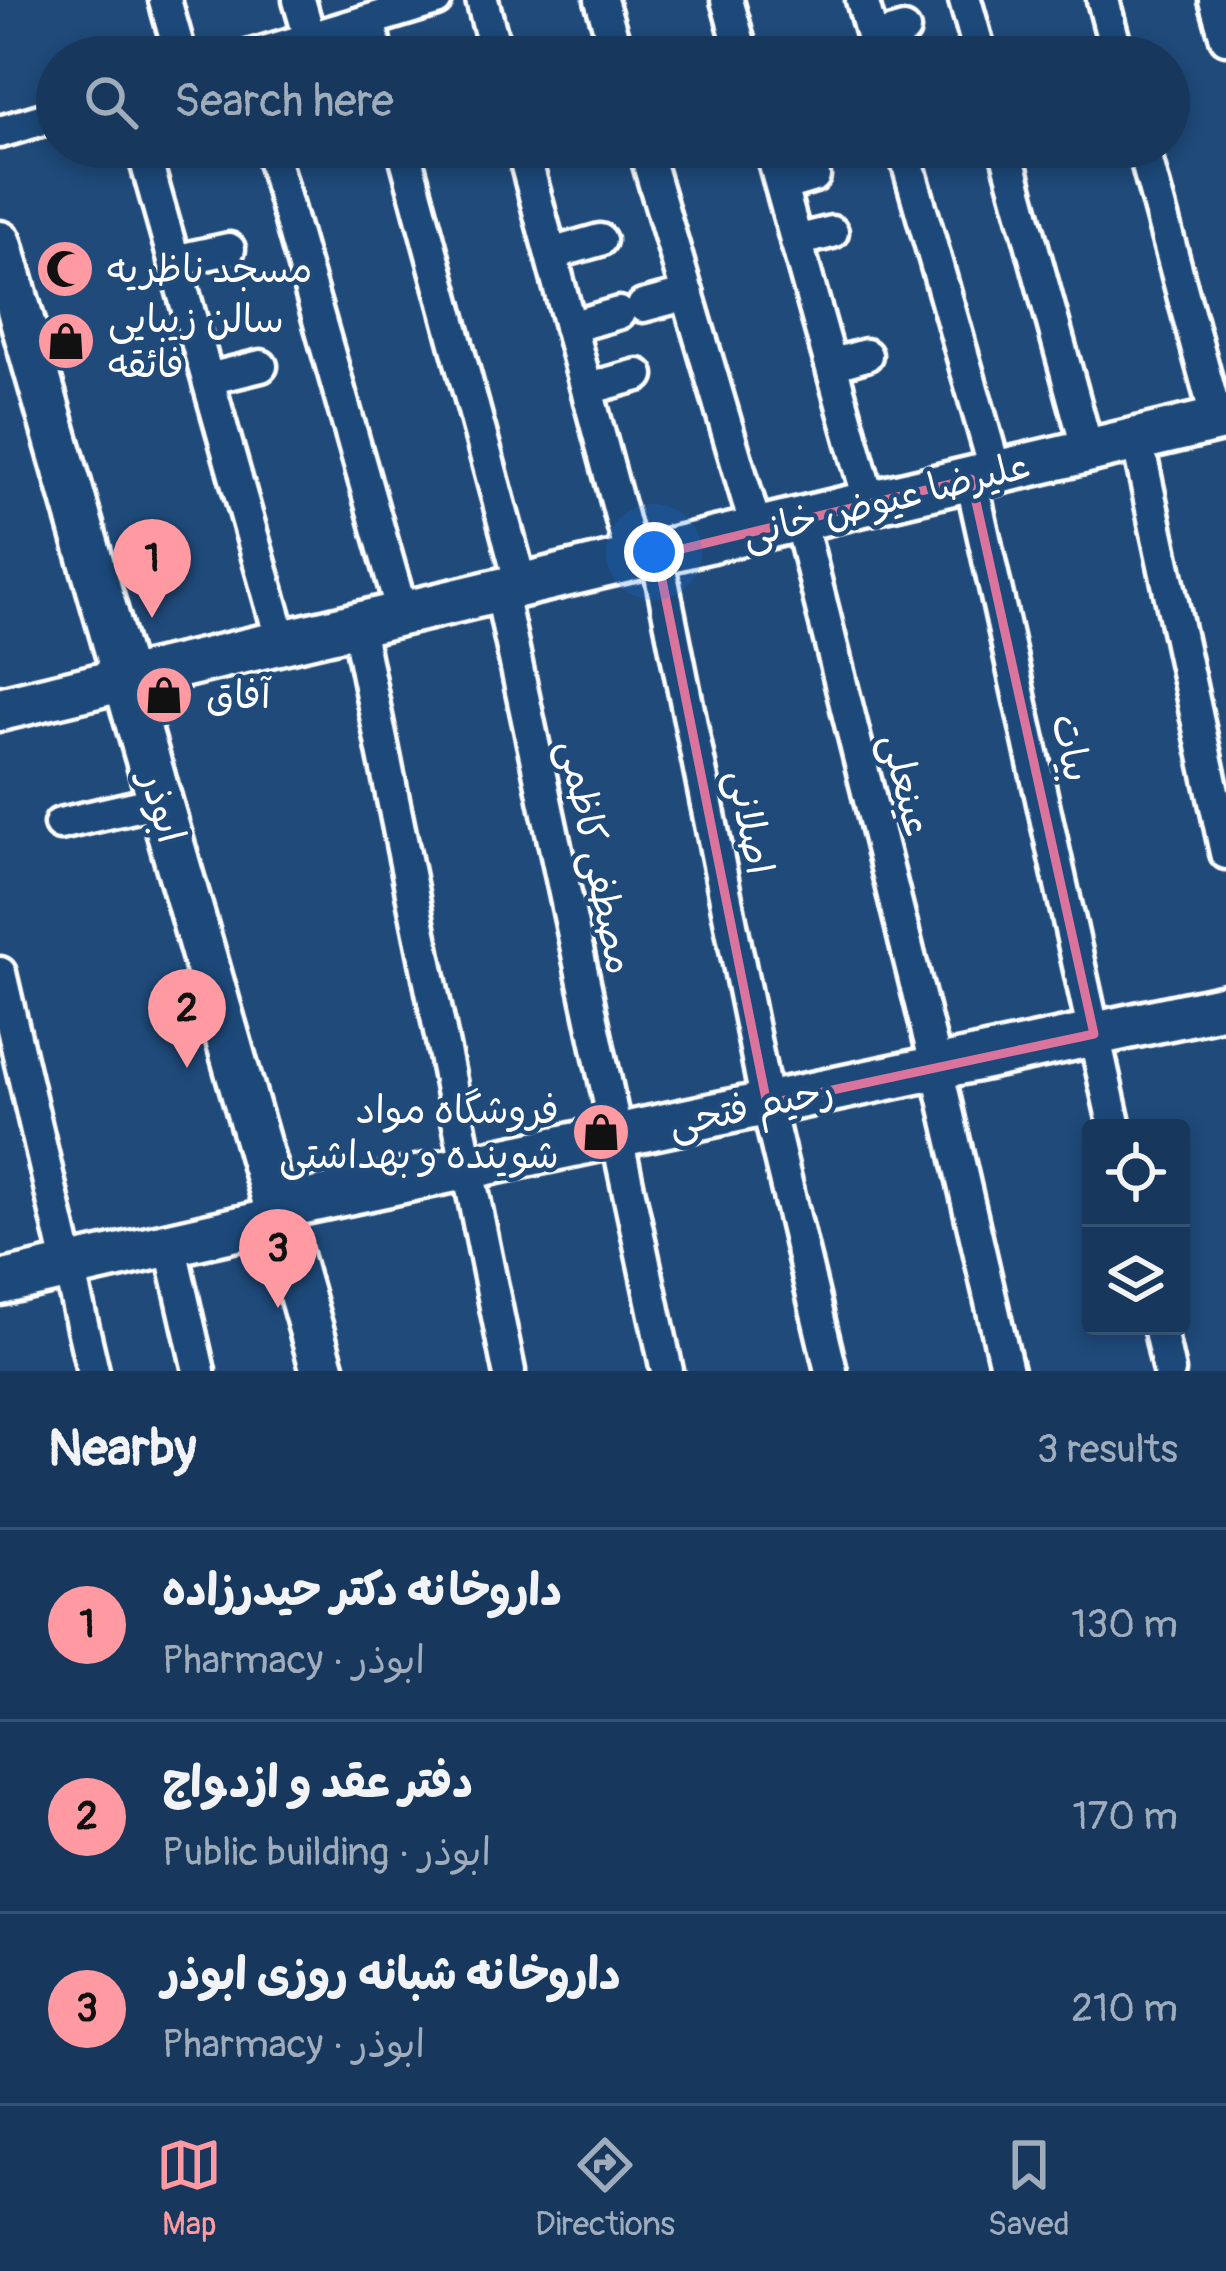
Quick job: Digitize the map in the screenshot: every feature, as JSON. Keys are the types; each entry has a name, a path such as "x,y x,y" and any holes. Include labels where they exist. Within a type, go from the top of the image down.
{"street":[{"path":"165,0 175,36"},
{"path":"299,0 309,36"},
{"path":"482,0 491,36"},
{"path":"601,0 612,36"},
{"path":"727,0 737,36"},
{"path":"862,0 872,36"},
{"path":"965,0 975,36"},
{"path":"1102,0 1112,36"},
{"path":"1216,0 1226,38"},
{"path":"317,36 432,1"},
{"path":"369,21 373,36"},
{"path":"894,36 904,30"},
{"path":"0,132 36,121"},
{"path":"148,168 283,645"},
{"path":"276,168 403,616"},
{"name":"مصطفی کاظمی","path":"408,168 512,590 614,1136 667,1371"},
{"name":"اصلانی","path":"527,168 587,389 645,558 766,1104 831,1371"},
{"path":"650,168 757,531"},
{"path":"776,168 870,504"},
{"name":"بیات","path":"908,168 984,476 1113,1119"},
{"path":"1011,168 1088,451"},
{"path":"1149,168 1222,419"},
{"path":"781,186 814,176"},
{"path":"796,241 832,232"},
{"path":"550,254 600,240"},
{"name":"ابوذر","path":"0,243 323,1371"},
{"path":"174,261 229,249"},
{"path":"570,327 688,294"},
{"path":"831,365 866,355"},
{"path":"208,379 261,366"},
{"path":"587,389 638,375"},
{"name":"علیرضا عیوض خانی","path":"0,710 1222,419"},
{"path":"1137,439 1226,853"},
{"name":"عینعلی","path":"800,520 1007,1371"},
{"path":"358,627 508,1371"},
{"path":"60,824 160,801"},
{"path":"0,973 93,1371"},
{"name":"رحیم فتحی","path":"0,1283 465,1168 1226,1006"},
{"path":"170,1244 199,1371"},
{"path":"1160,1335 1162,1370"}],"highlighted area":[{"path":"971,479 1094,1034 767,1104 657,555"}],"place":[{"name":"مسجد ناظریه","path":"65,269"},
{"name":"سالن زیبایی فائقه","path":"66,341"},
{"name":"داروخانه دکتر حیدرزاده","path":"152,618"},
{"name":"آفاق","path":"164,695"},
{"name":"دفتر عقد و ازدواج","path":"187,1068"},
{"name":"فروشگاه مواد شوینده و بهداشتی","path":"601,1132"},
{"name":"داروخانه شبانه روزی ابوذر","path":"278,1308"}]}
